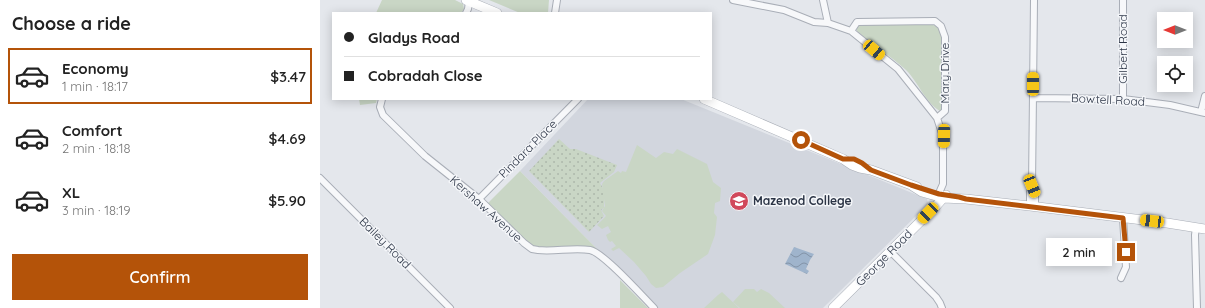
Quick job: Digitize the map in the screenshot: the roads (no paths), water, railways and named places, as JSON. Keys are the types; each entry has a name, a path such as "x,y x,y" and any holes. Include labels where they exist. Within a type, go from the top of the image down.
{"street":[{"path":"733,0 784,10 814,22 828,23 851,30 898,70 937,118 944,136 943,184 941,196"},
{"path":"823,0 828,23"},
{"path":"1033,206 1035,194 1032,186 1034,0"},
{"name":"Gilbert Road","path":"1123,0 1123,99"},
{"path":"467,12 471,2"},
{"path":"470,12 471,2"},
{"path":"471,2 495,12"},
{"path":"556,12 557,2"},
{"path":"557,2 559,12"},
{"name":"Mary Drive","path":"851,30 857,22 935,21 941,26 945,37 945,111 937,118"},
{"path":"1203,113 1205,96"},
{"name":"Bowtell Road","path":"1033,98 1123,99 1170,105 1203,113"},
{"name":"Kershaw Avenue","path":"382,100 380,107 383,115 425,156 479,199 532,249 590,250 599,254 654,308"},
{"name":"Pindara Place","path":"479,199 577,100"},
{"path":"706,100 843,159 854,159 871,170 911,185 922,192 941,196 1033,206 1201,228"},
{"name":"Bailey Road","path":"320,178 450,308"},
{"name":"George Road","path":"833,308 934,207 941,196"},
{"path":"1122,278 1126,267 1123,218"},
{"path":"1197,308 1195,235 1201,228"},
{"path":"890,251 936,297 942,308"}],"water":[{"path":"794,247 814,254 806,269 809,271 807,274 785,264"}],"place":[{"name":"Mazenod College","path":"739,201"}]}
